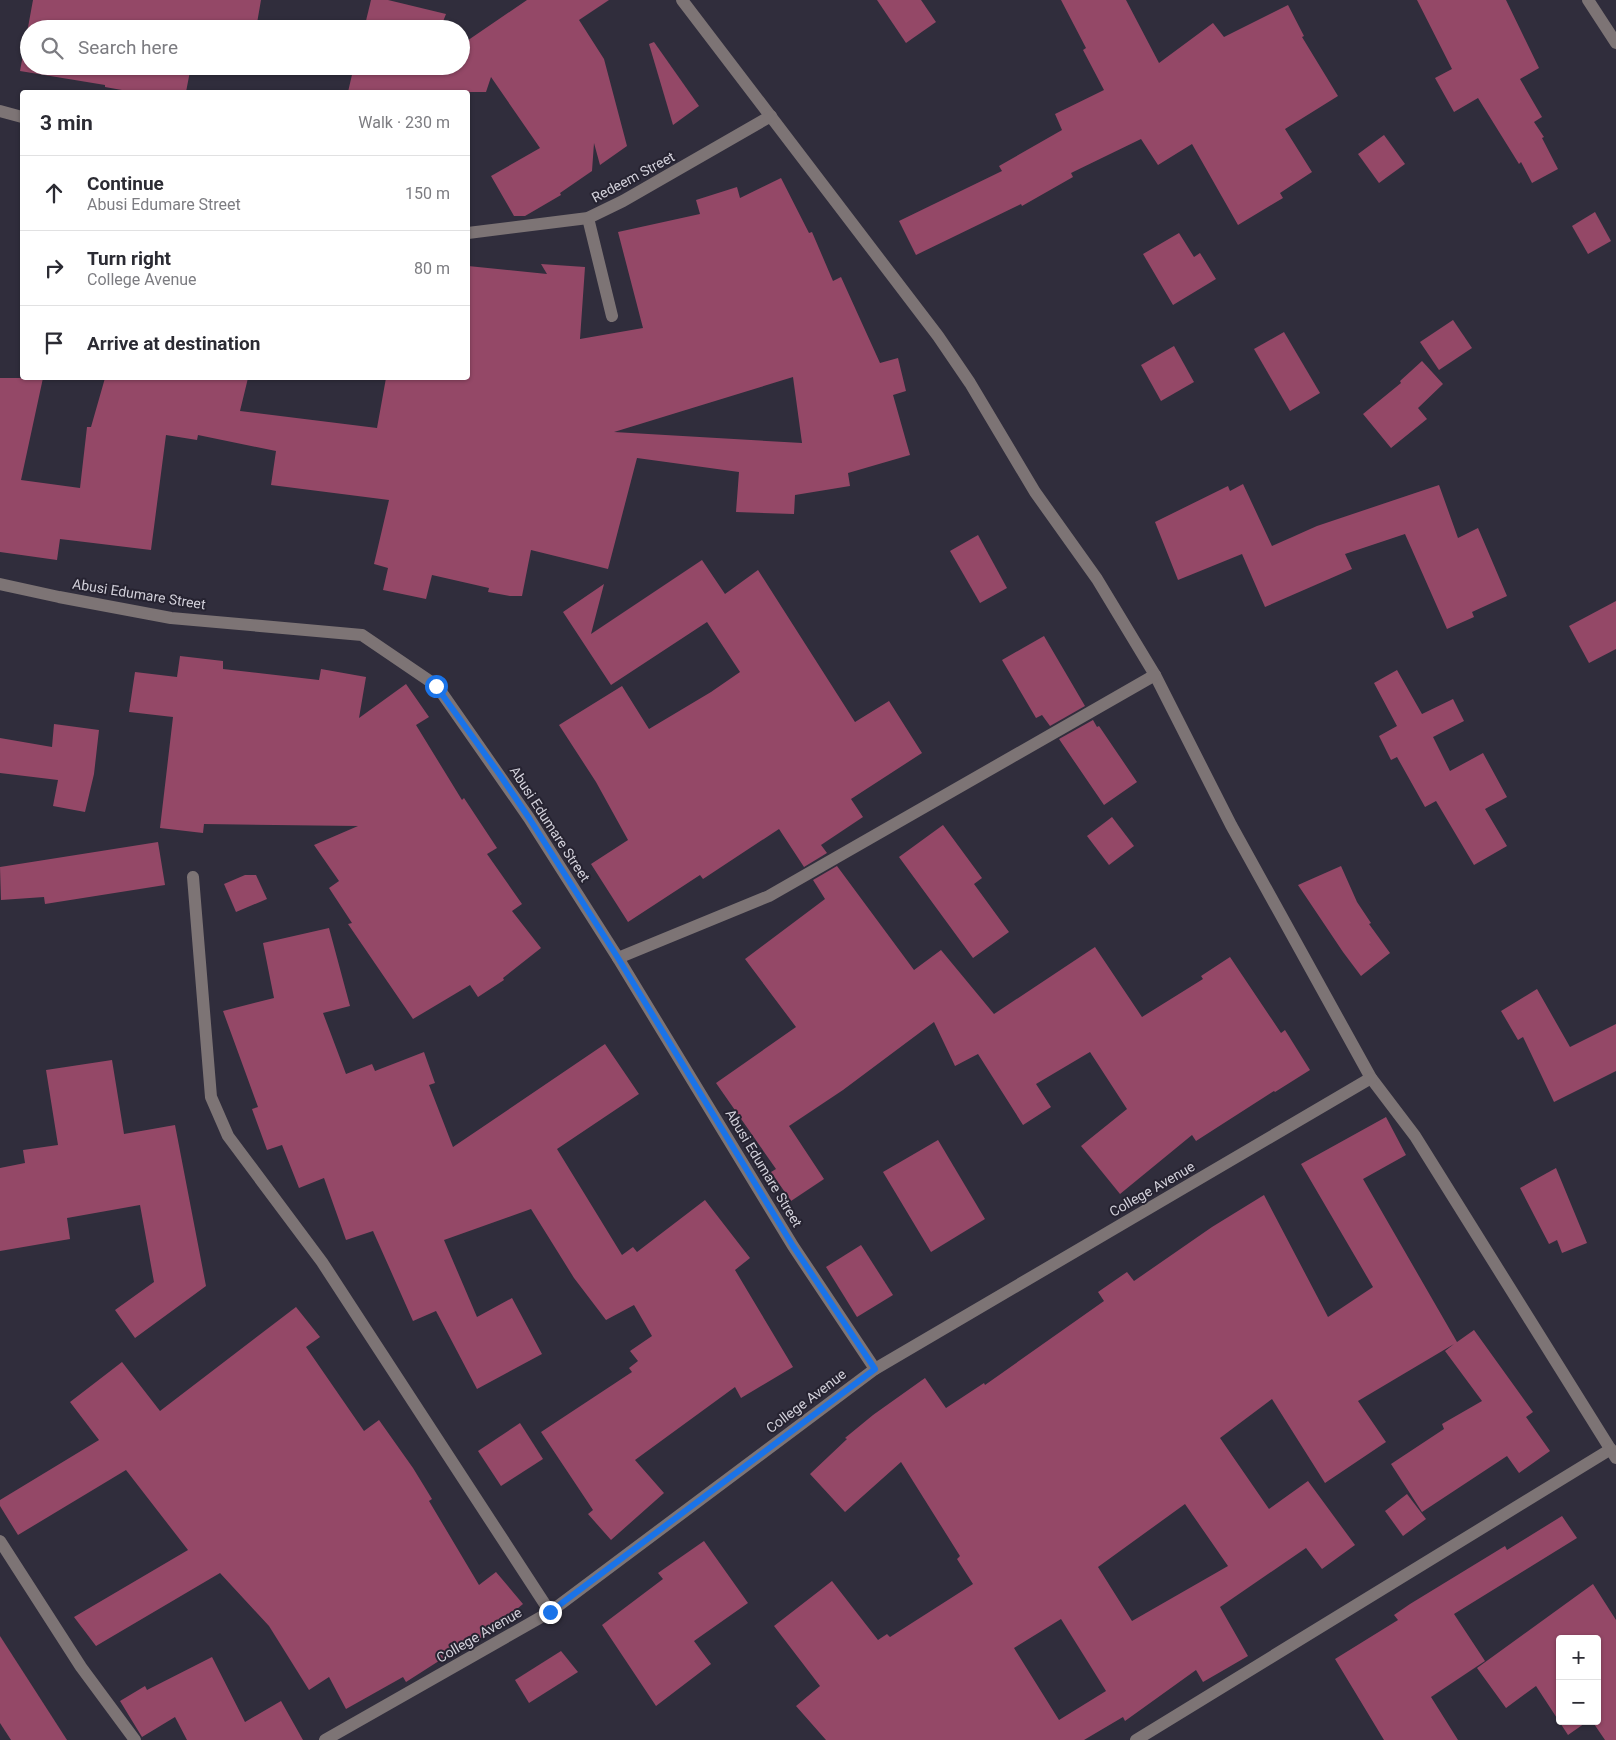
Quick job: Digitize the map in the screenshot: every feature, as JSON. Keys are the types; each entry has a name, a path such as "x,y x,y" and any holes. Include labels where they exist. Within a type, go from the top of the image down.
{"street":[{"path":"682,0 938,336 970,383 1035,492 1097,579 1155,675 1231,825 1371,1078 1415,1136 1613,1454 1136,1740"},
{"path":"1588,0 1616,43"},
{"path":"0,112 20,117"},
{"name":"Redeem Street","path":"470,233 588,218 623,201 771,116"},
{"path":"588,218 612,316"},
{"name":"Abusi Edumare Street","path":"0,584 171,618 362,634 436,686 524,811 618,958 793,1246 875,1369"},
{"path":"618,958 769,896 1155,675"},
{"path":"193,877 210,1097 228,1136 322,1262 550,1612"},
{"name":"College Avenue","path":"325,1740 550,1612 875,1369 1371,1078"},
{"path":"0,1541 81,1667 135,1740"}],"building":[{"path":"33,0 261,0 258,20 29,20"},
{"path":"371,0 388,0 446,14 444,20 366,20"},
{"path":"527,0 609,0 579,20 604,59 627,146 600,165 594,143 592,171 560,193 561,195 525,216 514,216 491,176 540,148 491,77 486,92 470,92 470,90 348,90 352,75 470,75 470,39"},
{"path":"877,0 921,0 936,22 906,43"},
{"path":"1061,0 1126,0 1159,63 1213,23 1224,37 1288,5 1304,36 1302,37 1338,96 1285,129 1312,172 1280,193 1283,198 1238,225 1192,144 1158,165 1141,139 1071,173 1073,177 1022,206 1021,204 916,255 899,221 1002,171 999,166 1062,130 1055,114 1104,90 1083,50 1086,48"},
{"path":"1417,0 1506,0 1539,68 1520,79 1542,117 1534,122 1544,137 1542,138 1558,169 1532,183 1521,162 1519,164 1478,98 1454,112 1435,78 1452,69"},
{"path":"654,42 699,106 673,125 649,44"},
{"path":"44,75 189,75 186,90 122,90 105,87 105,85"},
{"path":"1384,135 1405,164 1379,183 1358,154"},
{"path":"781,178 809,233 812,232 833,281 841,277 880,363 898,358 906,391 893,395 910,455 848,473 850,486 795,495 794,514 736,512 739,472 637,458 608,569 531,550 522,596 488,592 489,588 432,575 426,599 383,590 388,568 374,564 389,500 271,485 276,451 198,435 197,440 166,435 151,550 60,539 57,560 0,552 0,378 43,380 21,480 80,488 87,427 91,427 104,380 248,380 240,411 377,428 386,380 470,380 470,266 547,274 541,264 585,267 580,339 643,328 618,232 700,214 696,200 737,187 740,198","holes":["793,377 802,443 614,432"]},
{"path":"1595,212 1611,241 1588,254 1572,226"},
{"path":"1179,233 1194,257 1200,253 1216,279 1173,305 1143,254"},
{"path":"1453,320 1472,348 1439,370 1420,342"},
{"path":"1284,332 1320,393 1290,411 1254,349"},
{"path":"1174,346 1194,382 1161,401 1141,365"},
{"path":"1422,361 1443,384 1418,408 1427,419 1391,448 1363,414 1401,383 1400,381"},
{"path":"1243,484 1272,546 1317,526 1439,485 1458,538 1478,528 1507,596 1472,612 1474,617 1447,629 1405,534 1345,554 1352,569 1265,607 1242,554 1178,580 1155,522 1228,486 1230,491"},
{"path":"978,535 1007,588 980,603 950,551"},
{"path":"702,560 725,594 758,570 855,722 889,701 922,753 851,799 863,817 821,845 827,853 804,867 779,829 703,879 700,875 628,922 591,864 628,840 596,782 559,725 622,686 649,729 711,692 740,672 707,622 611,685 563,612 604,584 591,634"},
{"path":"1616,601 1616,649 1589,663 1569,626"},
{"path":"1044,636 1085,706 1050,726 1042,715 1036,718 1002,660"},
{"path":"180,656 223,661 223,669 319,680 321,669 366,677 359,718 406,684 429,717 416,725 462,800 464,798 497,848 487,854 522,904 512,911 541,948 503,978 504,980 478,997 470,985 413,1019 348,924 352,923 329,888 339,881 314,845 358,826 204,824 203,833 160,828 173,717 129,712 135,672 177,677"},
{"path":"1397,670 1422,714 1453,699 1464,721 1433,737 1450,771 1483,753 1507,797 1485,809 1507,846 1474,865 1436,801 1425,807 1397,757 1391,760 1379,736 1397,726 1374,683"},
{"path":"1093,720 1137,782 1104,805 1059,739"},
{"path":"54,724 99,730 94,774 85,812 53,806 58,780 0,773 0,738 52,747"},
{"path":"1112,817 1134,846 1109,865 1087,836"},
{"path":"943,825 982,878 974,884 1009,932 973,958 899,857"},
{"path":"158,842 165,885 45,904 44,897 1,900 0,867"},
{"path":"837,866 914,970 941,950 994,1014 1095,947 1142,1017 1203,979 1201,976 1230,957 1281,1033 1285,1030 1310,1070 1196,1141 1192,1135 1120,1194 1081,1146 1127,1109 1090,1052 1036,1084 1051,1107 1023,1125 978,1054 955,1066 934,1022 843,1090 789,1126 824,1179 791,1201 771,1172 776,1169 716,1083 796,1027 745,959 825,899 813,880"},
{"path":"1341,866 1357,902 1371,923 1369,924 1390,953 1361,976 1298,885"},
{"path":"245,875 256,875 267,899 236,912 224,884"},
{"path":"329,928 350,1006 323,1013 346,1074 372,1064 375,1071 424,1052 435,1083 429,1085 453,1147 605,1044 639,1094 557,1149 622,1255 633,1247 637,1252 705,1200 750,1258 735,1270 793,1367 741,1398 735,1387 635,1460 664,1493 611,1540 588,1514 593,1510 541,1432 632,1372 629,1368 638,1361 630,1351 652,1336 634,1305 606,1320 574,1278 531,1209 444,1240 477,1317 512,1298 542,1354 477,1389 436,1311 413,1321 373,1231 346,1240 324,1178 299,1188 282,1145 267,1150 252,1109 258,1107 223,1011 274,998 263,943"},
{"path":"1537,989 1570,1047 1616,1024 1616,1071 1554,1102 1523,1037 1518,1040 1501,1011"},
{"path":"112,1060 124,1134 175,1125 206,1286 135,1338 115,1310 154,1282 140,1205 67,1218 70,1239 0,1251 0,1168 25,1163 23,1150 58,1145 46,1070"},
{"path":"1386,1117 1406,1155 1363,1179 1457,1342 1474,1330 1533,1412 1526,1417 1550,1451 1519,1473 1507,1456 1422,1512 1391,1464 1444,1429 1442,1424 1482,1401 1445,1351 1454,1344 1358,1401 1386,1442 1325,1483 1272,1399 1220,1438 1269,1509 1308,1481 1355,1545 1322,1569 1306,1548 1220,1607 1248,1656 1203,1682 1196,1670 1125,1721 1123,1717 1084,1740 826,1740 796,1706 820,1686 774,1626 832,1581 878,1640 887,1634 890,1637 973,1584 957,1559 960,1556 901,1462 845,1512 810,1474 847,1439 845,1438 873,1415 925,1378 946,1408 984,1383 985,1385 1104,1301 1098,1292 1127,1272 1134,1281 1212,1227 1264,1195 1328,1317 1373,1287 1301,1164","holes":["1185,1504 1228,1566 1132,1621 1098,1567","1061,1619 1106,1691 1059,1720 1014,1648"]},
{"path":"938,1140 985,1219 931,1252 883,1172"},
{"path":"1556,1168 1587,1243 1562,1253 1557,1240 1549,1244 1520,1188"},
{"path":"861,1245 893,1295 857,1317 826,1267"},
{"path":"296,1307 320,1337 306,1347 364,1431 379,1420 432,1499 429,1501 479,1585 496,1572 523,1604 470,1647 467,1643 406,1682 403,1677 346,1709 329,1677 309,1690 269,1626 220,1573 96,1646 74,1617 188,1550 126,1470 18,1535 0,1506 0,1500 99,1440 70,1402 122,1362 160,1411"},
{"path":"520,1423 543,1459 501,1486 478,1451"},
{"path":"1407,1494 1426,1519 1403,1536 1385,1511"},
{"path":"1562,1516 1577,1538 1454,1614 1485,1661 1431,1697 1458,1740 1384,1740 1335,1659 1398,1620 1394,1615 1410,1604 1505,1546 1507,1550"},
{"path":"704,1541 748,1603 694,1641 711,1664 656,1706 602,1625 663,1579 658,1573"},
{"path":"1593,1584 1616,1620 1616,1740 1605,1740 1595,1725 1601,1725 1601,1635 1556,1635 1556,1717 1536,1686 1506,1708 1477,1668"},
{"path":"0,1636 67,1740 11,1740 0,1723"},
{"path":"561,1651 578,1672 529,1703 515,1680"},
{"path":"212,1657 245,1722 281,1701 303,1740 187,1740 175,1717 142,1737 120,1701 145,1686 147,1690"},
{"path":"1561,1725 1582,1725 1568,1735"}],"route":[{"path":"436,686 529,818 618,958 793,1246 875,1369 550,1612"}]}
